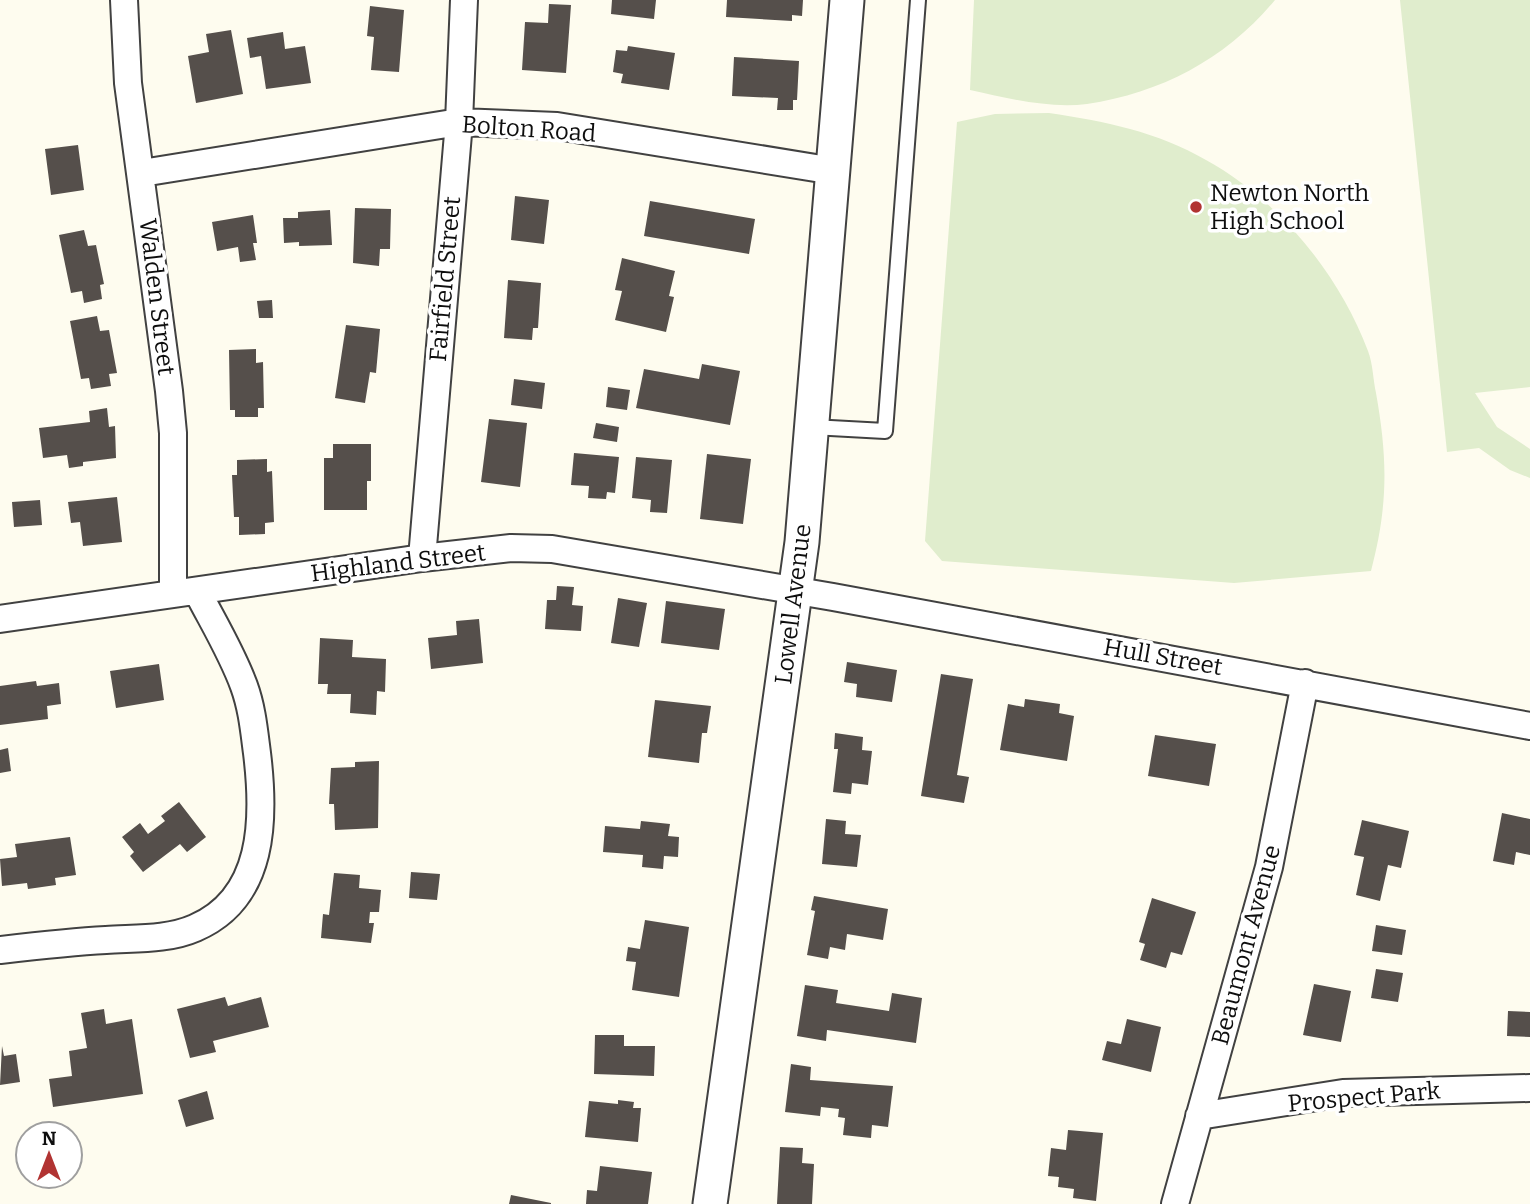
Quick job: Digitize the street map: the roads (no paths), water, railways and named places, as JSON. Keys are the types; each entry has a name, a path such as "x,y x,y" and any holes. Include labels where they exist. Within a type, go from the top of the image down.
{"street":[{"name":"Walden Street","path":"124,0 128,83 142,173 173,433 185,592"},
{"name":"Fairfield Street","path":"422,558 459,122 464,0"},
{"name":"Lowell Avenue","path":"710,1204 796,591 847,0"},
{"name":"Bolton Road","path":"142,173 459,122 557,126 834,171"},
{"name":"Highland Street","path":"0,620 422,558 511,548 552,549 796,591"},
{"name":"Hull Street","path":"796,591 1530,726"},
{"path":"0,950 159,936 192,929 215,918 241,888 252,868 259,836 262,798 252,714 243,685 185,592"},
{"name":"Beaumont Avenue","path":"1175,1204 1269,867 1305,683"},
{"name":"Prospect Park","path":"1199,1116 1343,1093 1530,1088"}],"lane":[{"path":"812,427 885,431 918,0"}],"place":[{"name":"Newton North High School","path":"1196,207"}]}
